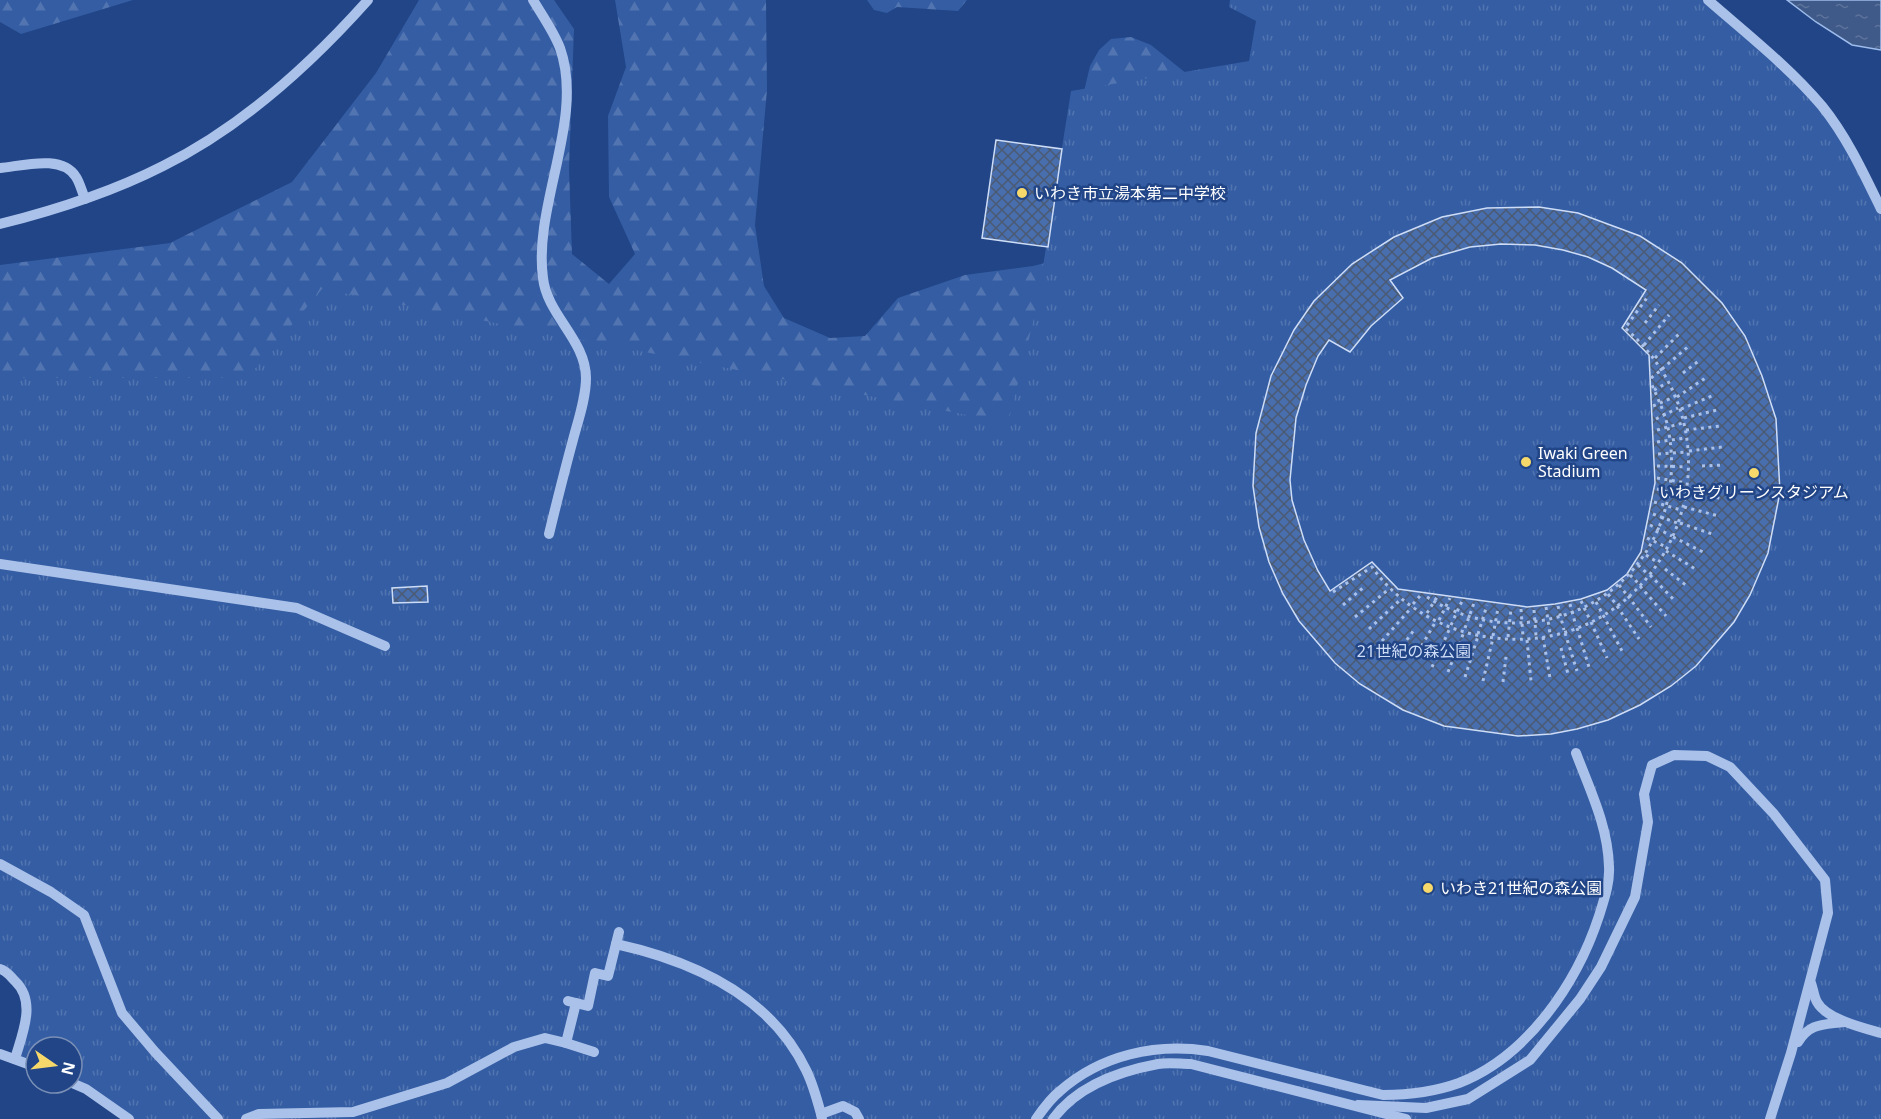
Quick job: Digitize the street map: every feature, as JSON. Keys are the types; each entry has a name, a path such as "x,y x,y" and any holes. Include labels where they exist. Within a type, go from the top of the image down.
{"street":[{"path":"0,224 36,215 128,183 205,142 250,111 291,78 332,40 368,0"},
{"path":"533,0 560,48 566,81 564,119 542,244 543,280 553,305 578,348 586,377 549,534"},
{"path":"1708,0 1774,58 1822,107 1857,159 1881,209"},
{"path":"0,168 52,163 67,168 76,176 85,199"},
{"path":"0,564 297,608 385,646"},
{"path":"1036,1119 1061,1089 1086,1073 1125,1054 1150,1050 1187,1048 1208,1051 1383,1095 1412,1095 1439,1089 1460,1082 1503,1058 1543,1018 1568,984 1585,954 1605,898 1609,869 1607,837 1576,753"},
{"path":"1358,1105 1426,1108 1468,1099 1530,1060 1580,999 1601,967 1635,897 1648,822 1644,794 1652,765 1674,755 1707,756 1730,767 1774,814 1825,880 1828,913 1791,1053 1770,1119"},
{"path":"0,864 51,892 84,915 122,1013 218,1119"},
{"path":"566,1043 572,1002 588,1006 595,973 608,976 619,932"},
{"path":"616,944 703,971 751,1001 777,1027 796,1051 813,1086 821,1116 840,1107 848,1107 859,1119"},
{"path":"0,969 5,970 22,987 28,1012 15,1059"},
{"path":"1811,981 1817,1003 1844,1022 1881,1033"},
{"path":"1791,1053 1805,1030 1844,1022"},
{"path":"246,1119 259,1114 354,1116 447,1083 514,1047 545,1038 594,1052"},
{"path":"0,1054 24,1062"},
{"path":"1053,1119 1071,1100 1086,1090 1120,1074 1160,1063 1191,1064 1406,1119"},
{"path":"84,1088 129,1119"}],"path":[{"path":"1333,592 1372,567 1389,589 1401,599 1438,621 1478,635 1527,640 1564,631 1590,621 1616,605 1640,585 1666,549 1678,523 1687,491 1688,452 1684,418 1655,358 1625,328 1649,296"},
{"path":"1645,323 1659,305"},
{"path":"1644,345 1669,315"},
{"path":"1655,358 1681,332"},
{"path":"1651,378 1690,345"},
{"path":"1683,373 1700,360"},
{"path":"1653,406 1675,397 1707,377"},
{"path":"1654,390 1667,383"},
{"path":"1427,597 1469,617 1509,623 1535,622 1560,617 1584,608 1608,593 1630,575 1645,554 1658,529 1670,480 1671,453 1668,427 1652,385"},
{"path":"1656,419 1714,395"},
{"path":"1684,418 1717,410"},
{"path":"1657,430 1683,423"},
{"path":"1686,430 1720,426"},
{"path":"1657,442 1685,438"},
{"path":"1658,454 1722,447"},
{"path":"1702,466 1723,465"},
{"path":"1658,466 1687,467"},
{"path":"1657,478 1686,483"},
{"path":"1657,489 1684,496"},
{"path":"1687,491 1723,499"},
{"path":"1654,502 1719,516"},
{"path":"1653,514 1715,536"},
{"path":"1650,525 1706,553"},
{"path":"1647,538 1696,570"},
{"path":"1645,554 1657,562"},
{"path":"1638,565 1676,602"},
{"path":"1665,569 1687,586"},
{"path":"1630,575 1666,616"},
{"path":"1619,585 1651,627"},
{"path":"1343,605 1365,586"},
{"path":"1355,617 1389,589"},
{"path":"1608,593 1639,639"},
{"path":"1382,641 1420,596"},
{"path":"1427,613 1437,597"},
{"path":"1414,659 1450,598"},
{"path":"1369,629 1401,599"},
{"path":"1432,667 1462,601"},
{"path":"1581,601 1607,658"},
{"path":"1596,601 1622,651"},
{"path":"1448,672 1474,603"},
{"path":"1570,604 1589,667"},
{"path":"1465,677 1487,605"},
{"path":"1558,606 1577,671"},
{"path":"1483,681 1498,608"},
{"path":"1546,608 1550,634"},
{"path":"1508,637 1511,609"},
{"path":"1521,609 1522,637"},
{"path":"1534,609 1536,636"},
{"path":"1398,652 1414,630"},
{"path":"1543,637 1550,678"},
{"path":"1527,640 1531,681"},
{"path":"1561,648 1568,674"},
{"path":"1503,682 1506,657"}],"green space":[{"path":"0,0 133,0 21,34 0,22"},
{"path":"419,0 554,0 574,29 569,168 572,254 609,284 635,254 609,197 608,116 626,67 615,0 766,0 767,90 755,225 764,286 784,318 830,338 865,336 898,298 965,275 1033,266 1056,260 1082,100 1090,66 1099,50 1111,39 1131,37 1151,45 1187,74 1131,445 0,430 0,265 170,243 292,182 376,73"},
{"path":"867,0 967,0 958,11 897,7 887,13 874,10"},
{"name":"21世紀の森公園","path":"1230,0 1708,0 1822,107 1881,209 1881,1119 129,1119 84,1091 84,1035 24,1035 24,1062 15,1059 28,1012 22,987 0,969 0,378 247,378 322,289 1008,423 1036,310 1071,91 1249,61 1256,21 1229,7"}],"water":[{"path":"1787,0 1881,0 1881,50 1852,45"}],"building":[{"name":"いわき市立湯本第二中学校","path":"996,140 1062,149 1048,247 982,238"},
{"name":"いわきグリーンスタジアム","path":"1539,207 1578,213 1640,236 1682,263 1722,303 1745,336 1762,376 1776,419 1780,492 1768,553 1750,595 1734,622 1696,666 1671,686 1640,705 1608,720 1551,734 1518,736 1444,726 1403,710 1360,684 1335,663 1299,621 1283,594 1269,562 1259,527 1253,486 1256,433 1271,376 1294,330 1314,301 1352,264 1394,237 1442,217 1487,208","holes":["1501,244 1535,245 1588,257 1612,268 1646,290 1622,328 1649,355 1655,483 1641,552 1627,574 1607,590 1581,599 1555,604 1527,607 1398,589 1372,562 1330,591 1304,540 1292,500 1290,480 1296,418 1318,356 1329,340 1350,352 1371,326 1403,298 1390,280 1432,258 1470,247"]},
{"path":"427,586 428,602 393,603 392,588"}],"place":[{"name":"いわき市立湯本第二中学校","path":"1022,193"},
{"name":"Iwaki Green Stadium","path":"1526,462"},
{"name":"いわきグリーンスタジアム","path":"1754,473"},
{"name":"いわき21世紀の森公園","path":"1428,888"}]}
